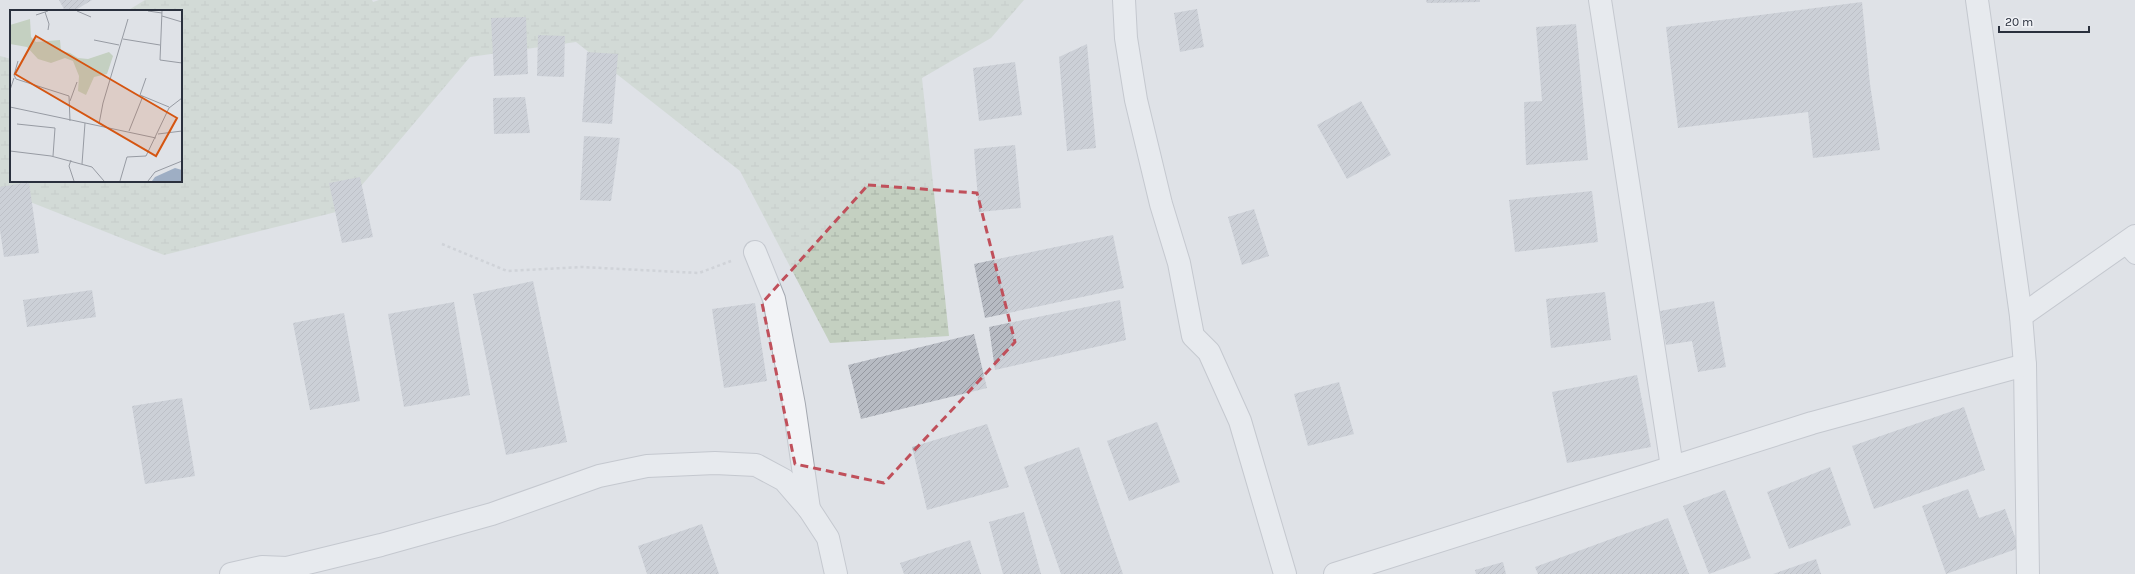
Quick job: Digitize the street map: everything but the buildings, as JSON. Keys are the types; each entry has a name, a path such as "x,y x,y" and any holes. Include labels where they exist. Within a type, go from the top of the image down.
{"street":[{"path":"1124,0 1126,38 1136,100 1161,204 1179,263 1193,336 1209,352 1240,420 1285,574"},
{"path":"1600,0 1672,467"},
{"path":"1977,0 2021,316 2025,365 2028,574"},
{"path":"2021,316 2131,245"},
{"path":"755,252 774,299 794,405 809,509"},
{"path":"1335,574 1812,423 2025,365"},
{"path":"231,574 262,567 288,568 381,545 492,514 599,476 647,466 715,462 756,465 784,480 809,509 828,538 836,574"}],"path":[{"path":"442,244 507,271 582,267 700,274 755,252"}],"highlighted area":[{"path":"868,185 977,193 1015,342 884,483 795,464 762,303"}],"green space":[{"path":"145,0 372,0 373,2 379,0 1024,0 991,38 922,78 949,336 830,343 740,171 576,42 470,57 340,211 164,255 0,190 0,56 10,59 10,182 182,182 182,10 129,10"}]}
